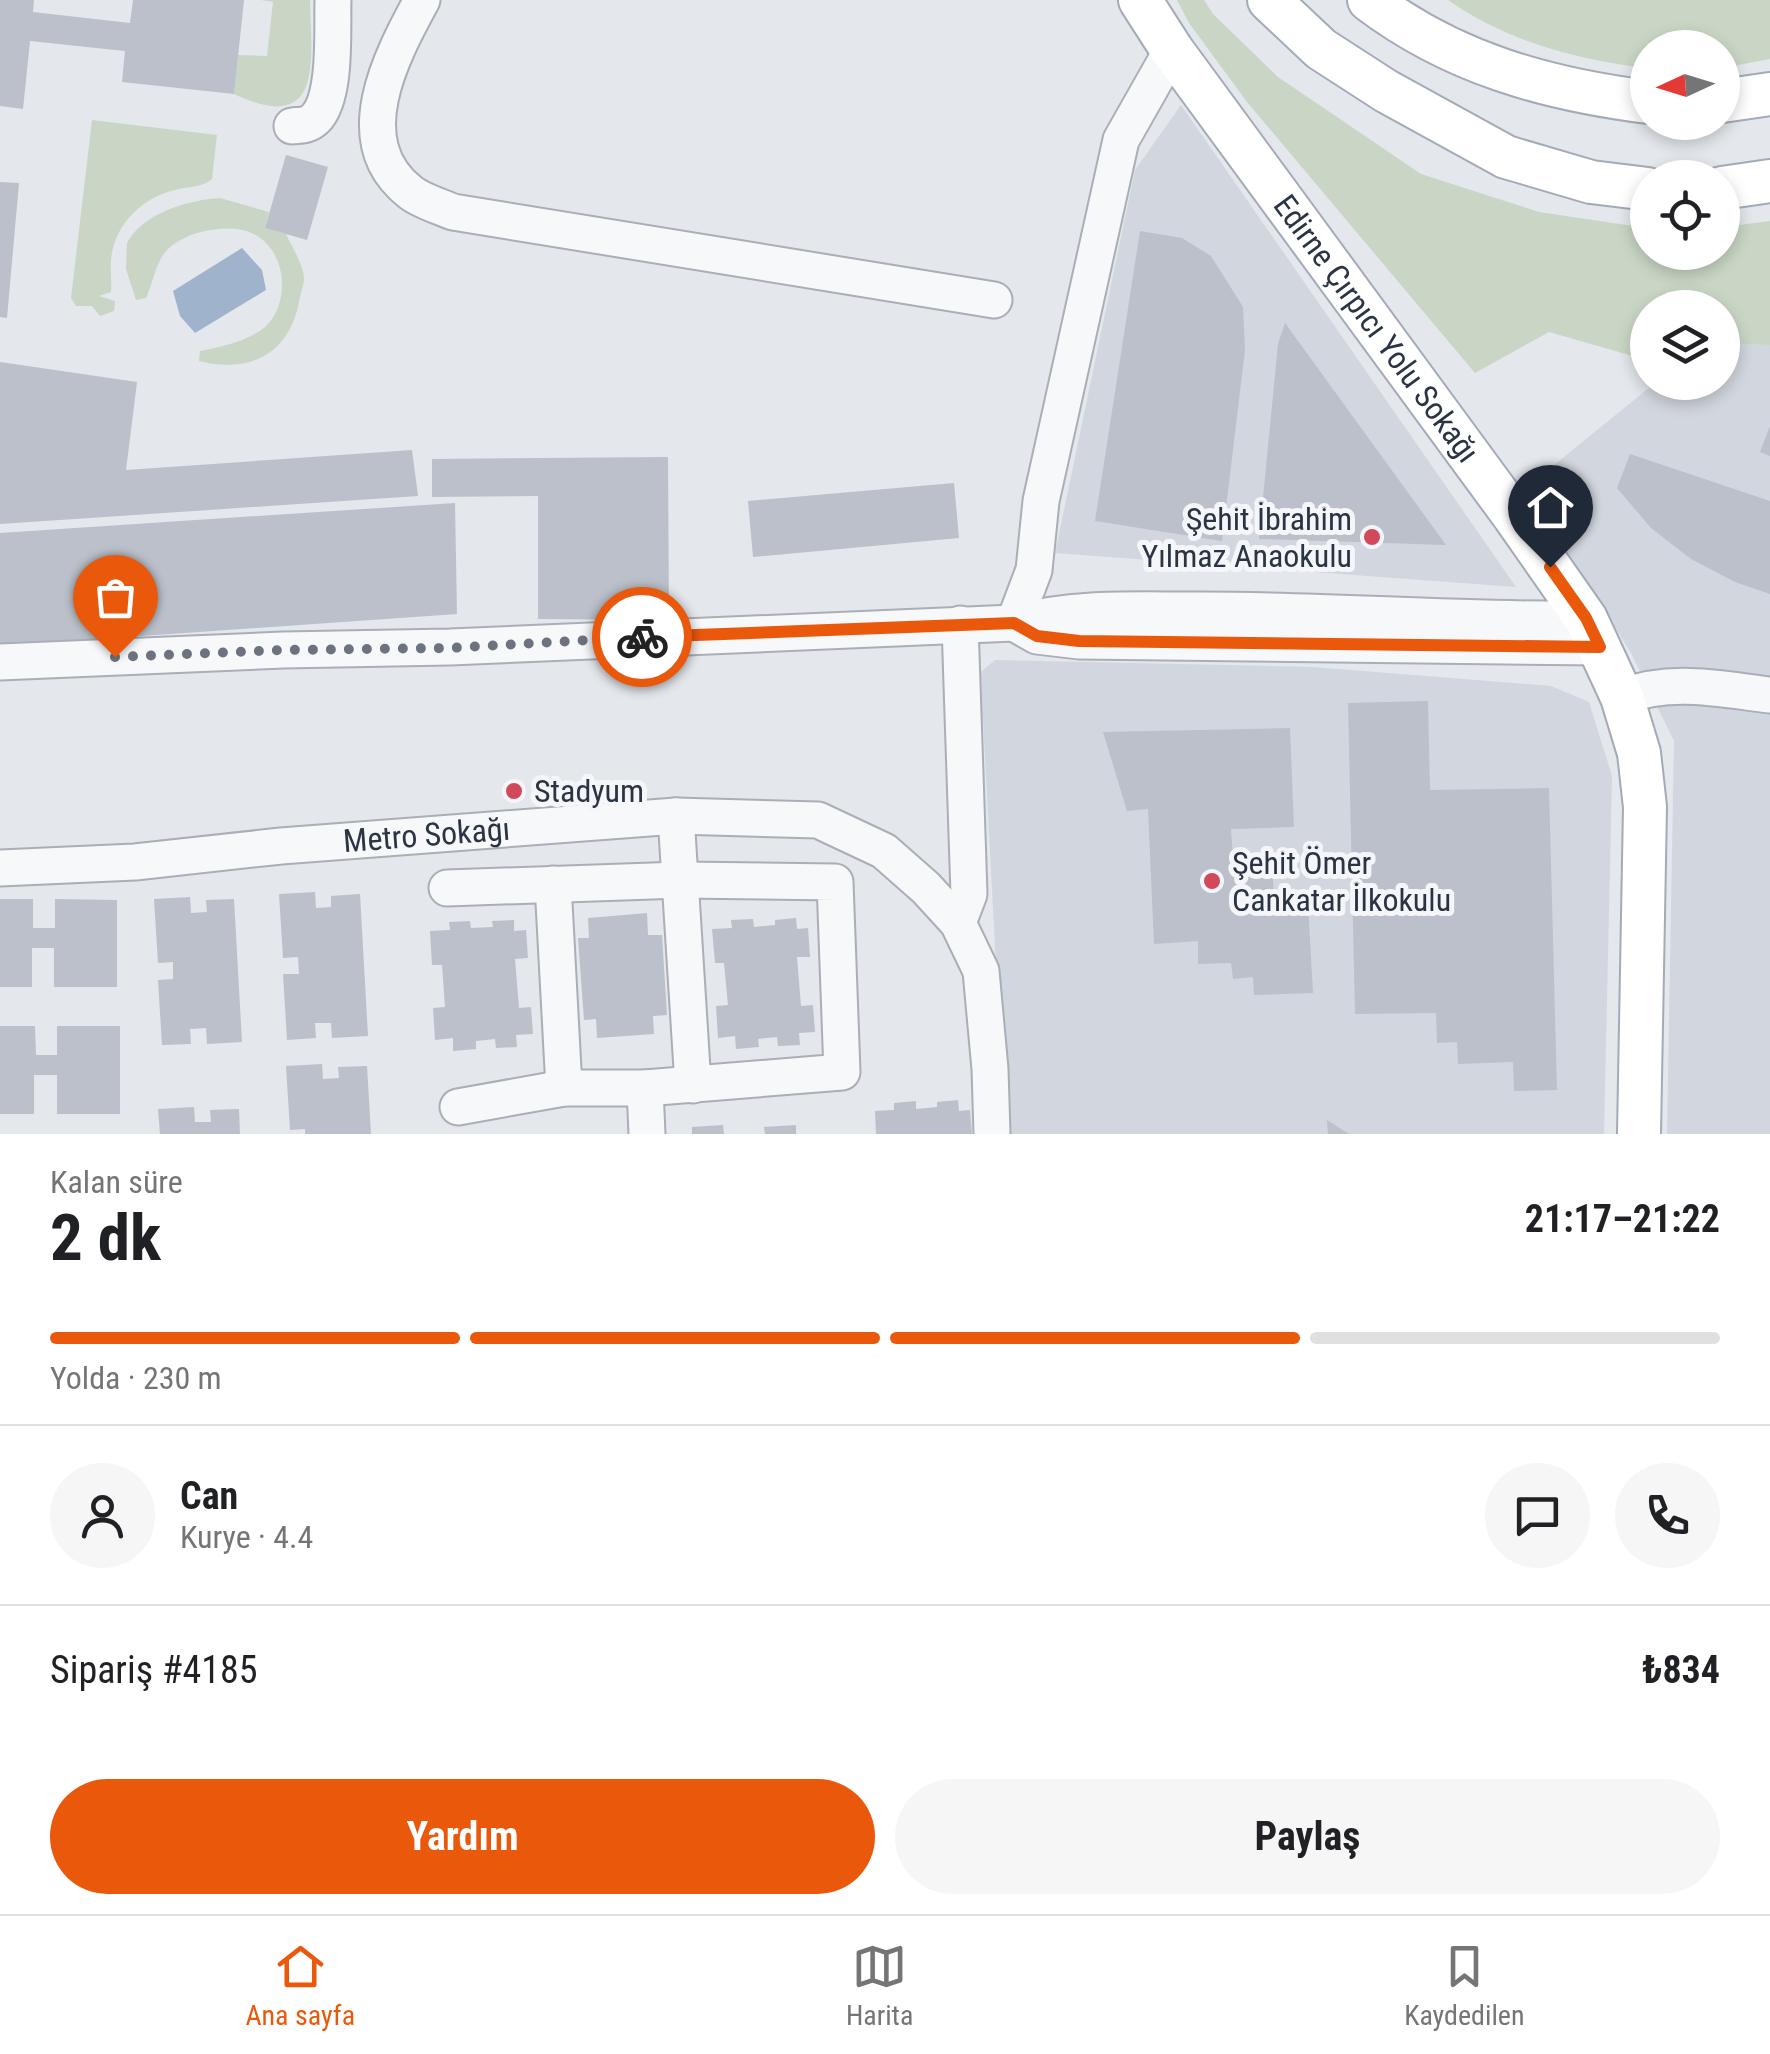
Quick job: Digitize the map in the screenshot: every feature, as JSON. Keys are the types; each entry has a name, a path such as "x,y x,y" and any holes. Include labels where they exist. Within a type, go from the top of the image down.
{"main road":[{"name":"Edirne Çırpıcı Yolu Sokağı","path":"1140,0 1172,50 1514,516 1593,633 1622,697 1639,753 1645,807 1639,1134"},
{"path":"1269,0 1321,49 1386,91 1506,157 1591,182 1630,187"},
{"path":"1369,0 1431,40 1505,73 1588,95 1630,100"},
{"path":"1740,98 1770,94"},
{"path":"1740,185 1770,181"}],"street":[{"path":"292,126 316,118 327,100 333,0"},
{"path":"422,0 390,59 376,129 381,158 411,193 453,212 994,300"},
{"path":"1014,623 1034,570 1041,501 1121,140 1172,50"},
{"path":"0,662 283,650 450,648 1014,623 1037,636 1079,641 1593,633"},
{"path":"958,923 969,894 960,624"},
{"path":"1622,697 1645,688 1677,684 1770,695"},
{"path":"676,816 694,1085"},
{"name":"Metro Sokağı","path":"0,868 135,862 281,846 676,816 818,820 884,851 958,923 981,971 992,1134"},
{"path":"447,888 681,880 834,882 842,1072 645,1088 564,1088 458,1108"},
{"path":"553,884 564,1088"},
{"path":"645,1088 647,1134"}],"shaded area":[{"path":"1181,105 1516,587 1055,553 1135,170"},
{"path":"1740,344 1770,345 1770,1134 1667,1134 1674,741 1631,653 1527,487 1634,400 1740,400"},
{"path":"995,660 1313,667 1551,686 1589,702 1612,776 1604,1134 1005,1134 983,720 975,690 977,675"}],"green space":[{"path":"261,0 310,0 311,46 306,85 298,99 284,106 263,105 234,94 238,55 267,56 273,2"},
{"path":"1177,0 1204,0 1213,14 1278,77 1421,174 1539,212 1630,225 1630,270 1740,270 1740,225 1770,221 1770,345 1740,344 1740,290 1630,290 1630,355 1549,332 1475,373 1247,102 1189,23"},
{"path":"1448,0 1770,0 1770,59 1740,65 1740,30 1630,30 1630,65 1543,46 1470,14"},
{"path":"92,120 217,135 212,179 151,199 123,225 113,248 111,292 99,296 115,301 114,311 100,316 92,306 76,306 71,298"},
{"path":"220,198 269,212 265,228 286,234 304,278 294,320 286,335 264,356 235,365 199,361 200,351 251,336 273,317 282,292 282,278 265,242 248,231 235,229 185,237 166,251 146,298 136,300 126,269 127,243 144,224 181,205"}],"water":[{"path":"242,248 262,270 266,290 195,333 180,316 173,291"}],"building":[{"path":"0,0 34,0 33,12 130,23 133,0 244,0 234,94 122,82 125,51 30,41 23,109 0,106"},
{"path":"286,155 328,167 307,240 265,228"},
{"path":"0,182 19,183 7,318 0,317"},
{"path":"1140,231 1182,238 1211,256 1243,307 1245,350 1222,541 1095,521"},
{"path":"1285,323 1446,545 1259,539 1278,344"},
{"path":"0,362 137,382 126,470 412,450 418,496 0,524"},
{"path":"1770,426 1770,456 1760,452"},
{"path":"1630,454 1770,501 1770,594 1735,582 1691,559 1651,528 1617,488"},
{"path":"668,457 669,620 538,619 538,496 432,497 432,459"},
{"path":"954,483 959,538 753,557 748,501"},
{"path":"455,503 457,614 0,646 0,533"},
{"path":"1428,701 1430,790 1549,788 1557,1090 1514,1091 1513,1062 1458,1064 1457,1042 1437,1043 1436,1013 1355,1014 1348,703"},
{"name":"Şehit Ömer Cankatar İlkokulu","path":"1290,728 1294,827 1231,829 1233,858 1272,856 1274,903 1308,904 1313,993 1254,995 1253,977 1233,979 1231,963 1198,964 1198,941 1154,944 1148,809 1127,811 1103,732"},
{"path":"315,892 316,908 331,907 331,896 360,894 368,1036 332,1038 331,1023 315,1023 316,1038 287,1040 283,974 299,974 298,957 283,958 279,894"},
{"path":"190,897 191,913 207,912 206,900 234,899 242,1042 207,1044 206,1028 190,1029 191,1044 162,1045 158,980 173,979 173,962 158,963 154,899"},
{"path":"0,899 33,899 33,928 55,928 55,899 117,900 117,987 54,987 54,948 32,948 32,987 0,987"},
{"path":"647,913 648,935 662,935 667,1015 653,1016 654,1034 597,1038 596,1019 584,1020 578,938 589,938 588,918"},
{"path":"796,918 797,929 808,928 810,957 797,957 801,1006 813,1005 815,1032 799,1033 800,1045 778,1046 777,1037 758,1039 759,1047 736,1049 735,1036 718,1038 716,1006 728,1005 724,963 715,963 712,929 732,928 731,920 753,919 754,927"},
{"path":"514,920 514,931 526,930 528,958 515,959 519,1008 531,1007 533,1034 516,1035 517,1047 496,1048 495,1039 476,1041 476,1049 453,1051 453,1038 435,1040 433,1008 445,1007 442,965 432,965 430,931 450,930 449,922 470,921 471,928 493,927 492,921"},
{"path":"0,1026 35,1026 36,1055 57,1055 57,1026 120,1026 120,1114 57,1114 57,1075 34,1075 34,1114 0,1114"},
{"path":"322,1064 323,1079 339,1078 338,1067 367,1066 371,1134 305,1134 305,1129 290,1130 286,1066"},
{"path":"958,1100 959,1111 970,1110 972,1134 876,1134 875,1111 894,1110 894,1103 916,1101 916,1109"},
{"path":"194,1107 195,1122 211,1122 210,1110 239,1109 240,1134 160,1134 158,1109"},
{"path":"1327,1120 1349,1134 1328,1134"},
{"path":"723,1125 724,1134 692,1134 692,1127"},
{"path":"796,1125 796,1134 765,1134 764,1127"}],"way so far":[{"path":"115,657 450,648 642,637"}],"place":[{"name":"Şehit İbrahim Yılmaz Anaokulu","path":"1372,537"},
{"name":"Stadyum","path":"514,791"},
{"name":"Şehit Ömer Cankatar İlkokulu","path":"1212,881"}],"route":[{"path":"642,637 1014,623 1037,636 1079,641 1600,647 1586,618 1550,567"}]}
